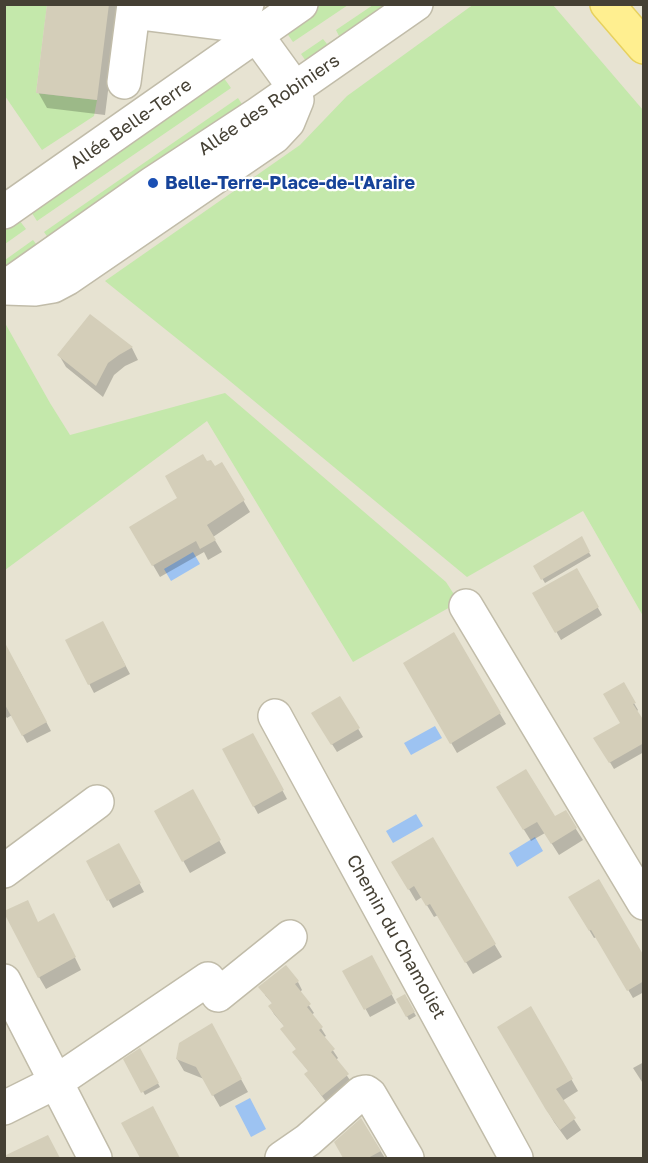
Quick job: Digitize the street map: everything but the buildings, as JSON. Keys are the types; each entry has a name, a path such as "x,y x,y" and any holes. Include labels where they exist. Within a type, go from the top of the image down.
{"main road":[{"path":"607,4 644,47"}],"street":[{"path":"124,82 141,9 220,23 248,4"},
{"path":"294,87 257,36 302,4"},
{"name":"Allée des Robiniers","path":"5,288 153,183 258,114 416,4"},
{"name":"Allée Belle-Terre","path":"4,213 257,36"},
{"path":"466,606 644,903"},
{"name":"Chemin du Chamoliet","path":"275,716 516,1158"},
{"path":"4,871 97,802"},
{"path":"4,1108 56,1082 208,979 218,995 290,937"},
{"path":"4,981 95,1158"},
{"path":"282,1158 308,1140 361,1093 366,1092 370,1095 407,1158"}],"shaded area":[{"path":"5,5 643,5 643,1158 5,1158"}],"green space":[{"path":"474,4 553,5 643,110 643,616 583,511 467,577 105,281 300,145 347,96"},
{"path":"5,5 47,5 36,93 97,100 94,116 42,150 5,96"},
{"path":"319,5 348,5 293,42 284,29"},
{"path":"373,5 400,5 310,67 301,54 323,39 327,44 339,36 336,30"},
{"path":"221,74 231,88 37,221 28,207"},
{"path":"238,98 247,112 54,246 44,232"},
{"path":"16,216 26,229 5,244 5,224"},
{"path":"33,240 43,253 5,279 5,260"},
{"path":"5,323 70,435 225,393 446,582 459,602 353,662 207,421 5,570"}],"water":[{"path":"193,552 200,564 171,581 164,569"},
{"path":"435,726 442,738 411,755 404,743"},
{"path":"416,814 423,826 393,843 386,831"},
{"path":"535,837 543,851 517,867 509,853"},
{"path":"250,1098 266,1129 251,1137 235,1106"}],"place":[{"name":"Belle-Terre-Place-de-l'Araire","path":"153,183"}]}
